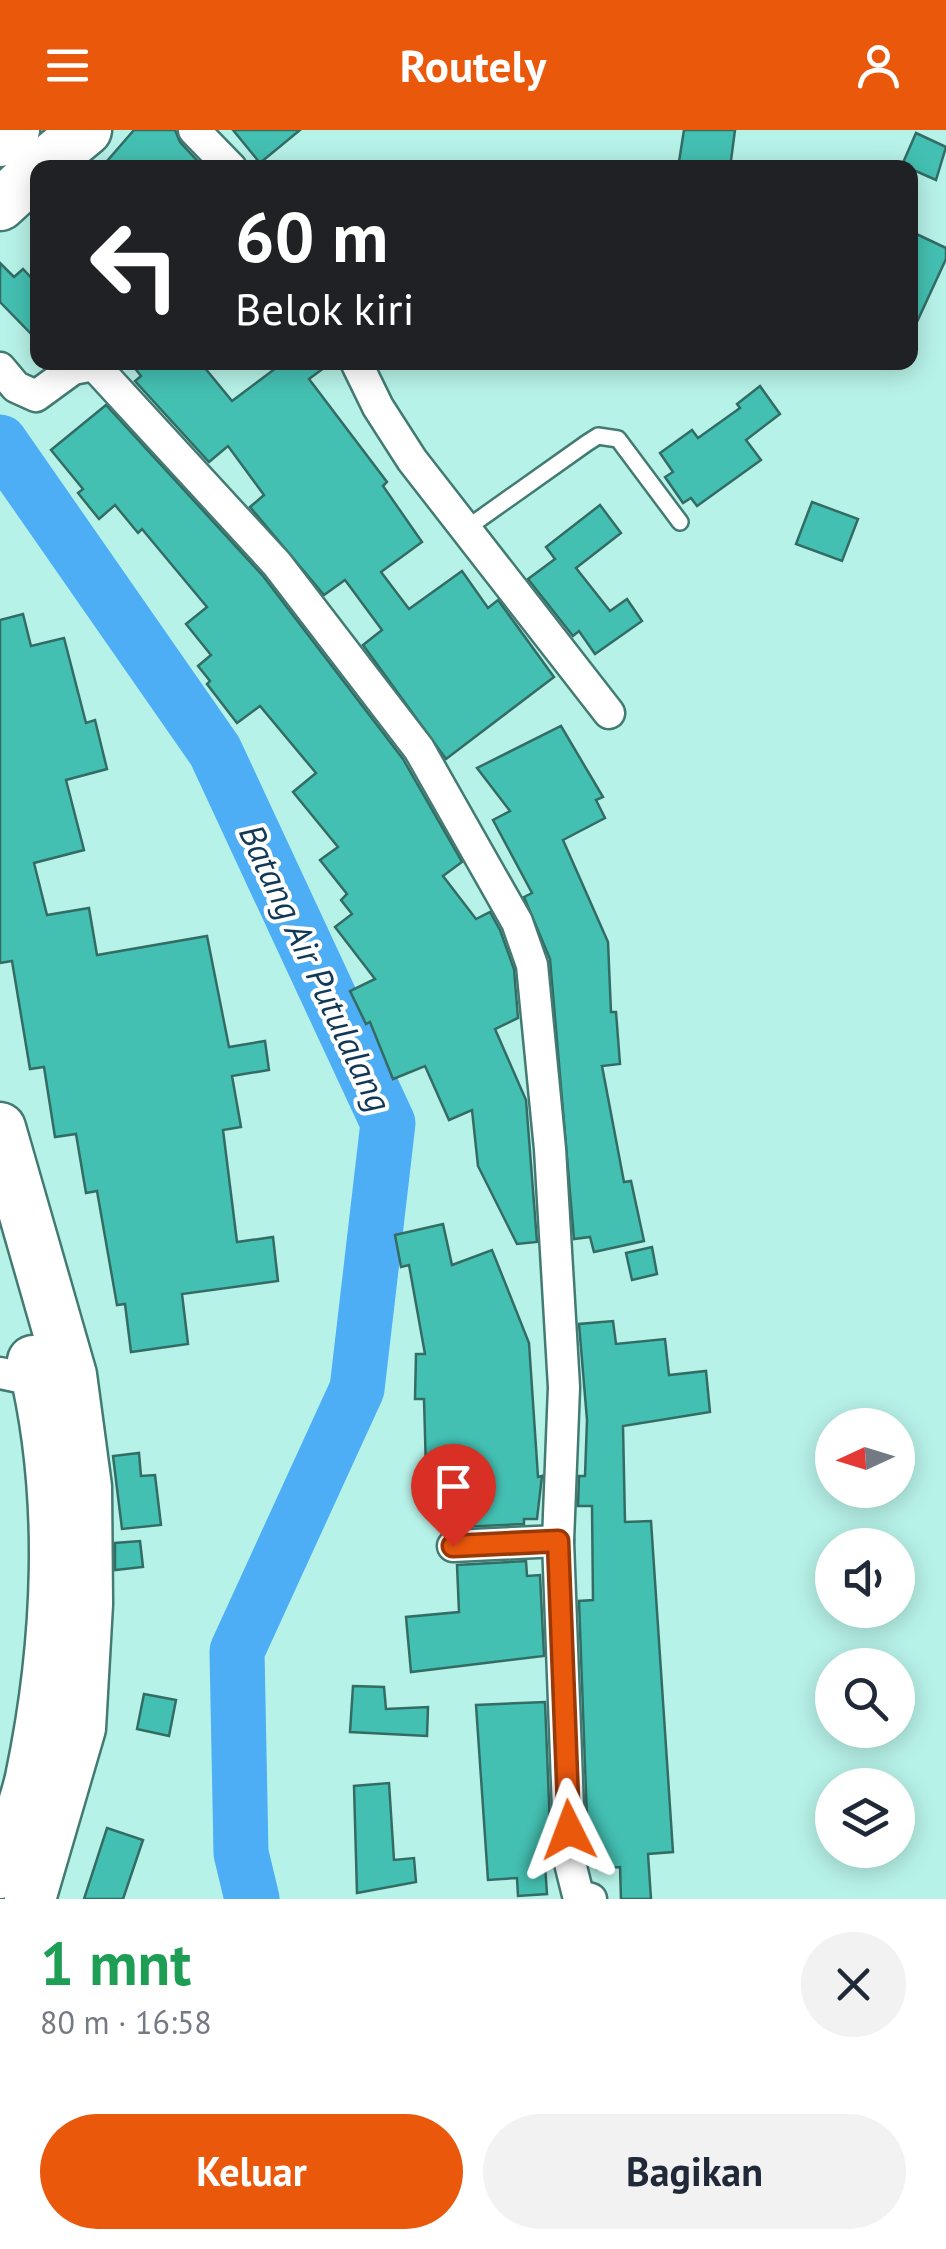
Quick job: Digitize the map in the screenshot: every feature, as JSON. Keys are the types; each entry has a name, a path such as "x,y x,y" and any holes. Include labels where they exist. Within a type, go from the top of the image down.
{"highway":[{"path":"0,141 14,130"},
{"path":"49,160 86,130"},
{"path":"0,205 30,177"},
{"path":"0,1128 54,1528 53,1623 31,1780 0,1873"},
{"path":"0,1246 36,1376 86,1487 81,1711 65,1789 30,1899"}],"street":[{"path":"194,130 224,160"},
{"path":"0,368 16,387 36,396 71,370"},
{"path":"99,370 277,564 419,749 517,922 532,965 550,1149 564,1387 558,1541 570,1863 581,1898"},
{"path":"360,370 412,460 609,713"},
{"path":"453,1546 558,1541"}],"lane":[{"path":"467,528 587,443 608,436 618,439 680,522"}],"building":[{"path":"134,130 175,130 197,160 108,160"},
{"path":"233,130 300,130 264,160 258,160"},
{"path":"684,130 735,130 731,160 679,160"},
{"path":"916,133 946,147 936,180 918,172 918,160 904,160"},
{"path":"918,235 946,248 946,259 918,320"},
{"path":"0,263 14,277 23,269 30,276 30,333 0,302"},
{"path":"136,370 207,370 232,401 273,370 321,370 309,379 387,482 383,486 422,542 381,572 409,609 462,571 488,608 498,600 554,677 446,759 363,645 382,630 345,580 324,595 250,507 264,495 228,446 209,462 135,381 141,376"},
{"path":"760,386 780,414 746,440 761,460 697,506 691,498 683,503 665,477 673,472 660,453 692,430 698,438 740,408 737,404"},
{"path":"106,405 263,576 403,759 462,862 443,876 476,919 490,912 500,930 514,969 518,1018 495,1029 526,1100 537,1242 517,1244 478,1166 472,1110 449,1120 425,1066 393,1079 370,1022 366,1024 350,991 375,979 335,927 352,914 341,900 347,894 320,860 338,847 293,792 316,773 260,706 237,723 207,684 210,681 198,666 211,655 186,624 207,607 142,529 138,533 115,505 99,519 78,493 83,489 51,450"},
{"path":"812,502 858,519 842,561 796,544"},
{"path":"600,505 621,533 576,568 610,611 627,599 642,621 595,654 579,631 573,636 528,579 555,559 546,547"},
{"path":"23,614 31,646 64,638 86,723 95,720 107,769 66,780 84,850 34,863 47,915 89,908 97,955 207,936 229,1047 265,1041 269,1070 232,1076 241,1127 223,1130 237,1242 273,1237 278,1281 182,1294 188,1344 131,1352 125,1304 117,1305 97,1191 86,1193 76,1134 55,1137 44,1067 30,1069 12,961 0,963 0,620"},
{"path":"561,726 603,797 596,800 605,818 563,840 608,942 611,1012 616,1012 620,1064 602,1066 624,1182 631,1181 644,1241 594,1252 590,1237 574,1239 550,959 524,897 532,893 493,820 510,811 477,768"},
{"path":"443,1224 452,1265 492,1250 529,1343 538,1477 542,1476 537,1519 524,1519 524,1524 459,1527 456,1469 426,1470 424,1399 415,1399 416,1354 425,1354 409,1265 401,1267 395,1235"},
{"path":"652,1247 657,1274 632,1280 626,1253"},
{"path":"613,1321 616,1344 665,1339 669,1375 706,1371 710,1412 623,1426 625,1522 651,1521 673,1852 648,1854 651,1899 621,1899 620,1867 597,1869 595,1848 588,1848 579,1601 593,1600 592,1506 578,1506 579,1476 585,1476 587,1420 579,1324"},
{"path":"139,1453 141,1476 155,1475 161,1525 122,1529 113,1456"},
{"path":"140,1541 143,1567 115,1570 115,1543"},
{"path":"526,1561 527,1576 540,1575 544,1656 411,1672 406,1617 459,1612 457,1565"},
{"path":"353,1686 384,1687 386,1709 428,1707 427,1736 350,1732"},
{"path":"144,1694 176,1700 169,1736 137,1729"},
{"path":"545,1702 551,1851 544,1851 547,1894 518,1896 517,1878 488,1880 476,1705"},
{"path":"389,1783 394,1860 414,1858 416,1882 357,1893 354,1786"},
{"path":"107,1828 143,1840 123,1899 84,1899"}],"waterway":[{"name":"Batang Air Putulalang","path":"0,442 215,751 388,1123 357,1389 237,1651 241,1853 252,1899"}],"route":[{"path":"453,1546 558,1541 569,1830"}]}
